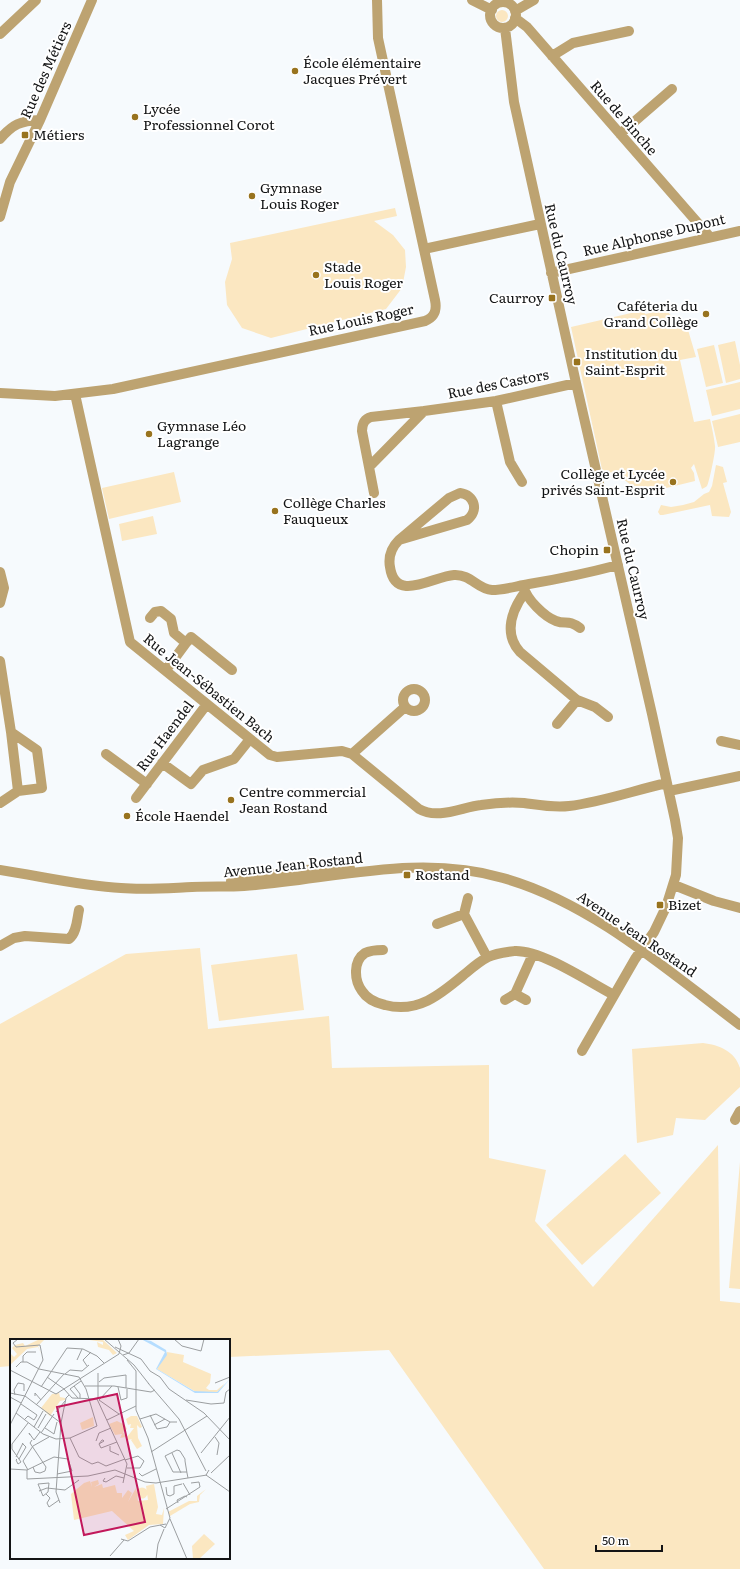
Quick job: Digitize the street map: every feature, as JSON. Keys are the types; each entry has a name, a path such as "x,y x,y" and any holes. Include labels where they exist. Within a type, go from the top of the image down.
{"street":[{"path":"0,34 36,0"},
{"name":"Rue des Métiers","path":"0,217 2,196 40,120 92,0"},
{"name":"Rue Louis Roger","path":"0,394 31,396 75,394 113,389 430,319 435,313 436,304 379,44 377,29 377,0"},
{"path":"472,0 492,10"},
{"path":"515,15 511,5 506,1 498,4 492,10 491,16 493,23 505,28 511,25 515,15 534,0"},
{"name":"Rue de Binche","path":"515,15 710,237"},
{"name":"Rue du Caurroy","path":"505,28 513,97 540,224 668,787 676,826 678,845 678,862 674,885 660,920 582,1051"},
{"path":"552,56 573,43 629,31"},
{"path":"620,134 672,88"},
{"path":"0,139 14,125 25,121 40,120"},
{"path":"424,249 540,224"},
{"name":"Rue Alphonse Dupont","path":"551,272 740,231"},
{"name":"Rue des Castors","path":"374,493 362,431 365,421 371,417 496,401 576,383"},
{"name":"Rue Jean-Sébastien Bach","path":"75,394 130,642 267,753 277,757 342,751 352,754"},
{"path":"496,401 510,462 522,482"},
{"path":"369,467 424,411"},
{"path":"399,540 467,520 474,512 474,508 473,501 470,497 464,494 453,495 399,540 392,548 389,561 391,574 399,583 414,587 450,576 459,575 470,578 483,587 492,590 524,588 618,565"},
{"path":"0,572 4,588 0,603"},
{"path":"524,588 533,604 553,620 558,622 573,623 580,628"},
{"path":"524,588 512,616 511,636 514,644 520,652 577,700 595,707 608,716"},
{"path":"150,618 155,612 161,611 171,619 174,633 186,643"},
{"path":"166,670 191,637 232,670"},
{"path":"0,661 18,791"},
{"path":"557,724 577,700"},
{"name":"Rue Haendel","path":"136,798 207,704"},
{"path":"405,707 352,754 419,809 430,814 482,805 504,803 523,803 552,807 571,806 668,787 740,776"},
{"path":"0,803 18,791 42,788 37,750 11,732"},
{"path":"162,763 191,784 203,770 234,759 250,739"},
{"path":"722,741 740,745"},
{"name":"Rue Haendel","path":"106,754 146,784"},
{"name":"Avenue Jean Rostand","path":"0,870 121,888 245,886 393,868 455,868 481,872 517,882 541,891 572,906 641,951 740,1025"},
{"path":"674,885 714,901 740,908"},
{"path":"468,898 464,914 487,957"},
{"path":"0,946 14,938 25,936 37,936 62,940 69,939 73,935 79,910"},
{"path":"437,924 464,914"},
{"path":"383,950 369,951 361,957 356,967 358,983 363,993 369,999 385,1005 398,1007 414,1006 430,1001 487,957 498,953 521,951 547,959 614,995"},
{"path":"505,1000 514,994 533,954"},
{"path":"514,994 526,1000"}],"shaded area":[{"path":"500,10 504,10 508,16 504,22 500,22 496,18 496,14"},
{"name":"Stade Louis Roger","path":"395,208 397,216 374,221 393,235 405,250 406,267 402,288 386,309 271,338 242,328 227,305 225,282 232,259 230,243"},
{"path":"644,310 645,314 666,310 680,325 686,323 696,357 680,360 694,422 710,419 715,446 708,484 702,489 694,464 691,468 694,473 695,481 654,491 631,485 614,472 603,474 571,327"},
{"path":"735,341 740,365 740,379 726,383 718,345"},
{"path":"714,345 723,383 706,387 697,349"},
{"path":"740,382 740,409 712,416 706,390"},
{"path":"740,414 740,442 718,447 712,421"},
{"path":"716,465 723,467 727,482 723,483 731,512 729,517 712,516 710,505 660,515 658,512 661,505 671,507 683,505 694,502 709,492 712,486"},
{"path":"174,472 181,502 109,519 102,488"},
{"path":"153,516 157,534 122,541 119,524"},
{"path":"200,948 208,1029 329,1016 332,1068 489,1065 489,1158 546,1170 535,1221 593,1287 718,1145 720,1301 740,1303 740,1569 544,1569 389,1350 230,1357 230,1339 10,1339 10,1366 0,1367 0,1024 126,954"},
{"path":"297,954 304,1010 219,1021 211,965"},
{"path":"703,1043 720,1047 734,1057 740,1068 740,1087 705,1120 676,1118 673,1135 637,1143 632,1049"},
{"path":"625,1154 661,1193 582,1265 546,1225"},
{"path":"740,1162 740,1289 729,1288"}],"place":[{"name":"École élémentaire Jacques Prévert","path":"295,71"},
{"name":"Lycée Professionnel Corot","path":"135,117"},
{"name":"Métiers","path":"25,135"},
{"name":"Gymnase Louis Roger","path":"252,196"},
{"name":"Stade Louis Roger","path":"316,275"},
{"name":"Caurroy","path":"552,298"},
{"name":"Caféteria du Grand Collège","path":"706,314"},
{"name":"Institution du Saint-Esprit","path":"577,362"},
{"name":"Gymnase Léo Lagrange","path":"149,434"},
{"name":"Collège et Lycée privés Saint-Esprit","path":"673,482"},
{"name":"Collège Charles Fauqueux","path":"275,511"},
{"name":"Chopin","path":"607,550"},
{"name":"Centre commercial Jean Rostand","path":"231,800"},
{"name":"École Haendel","path":"127,816"},
{"name":"Rostand","path":"407,875"},
{"name":"Bizet","path":"660,905"}]}
